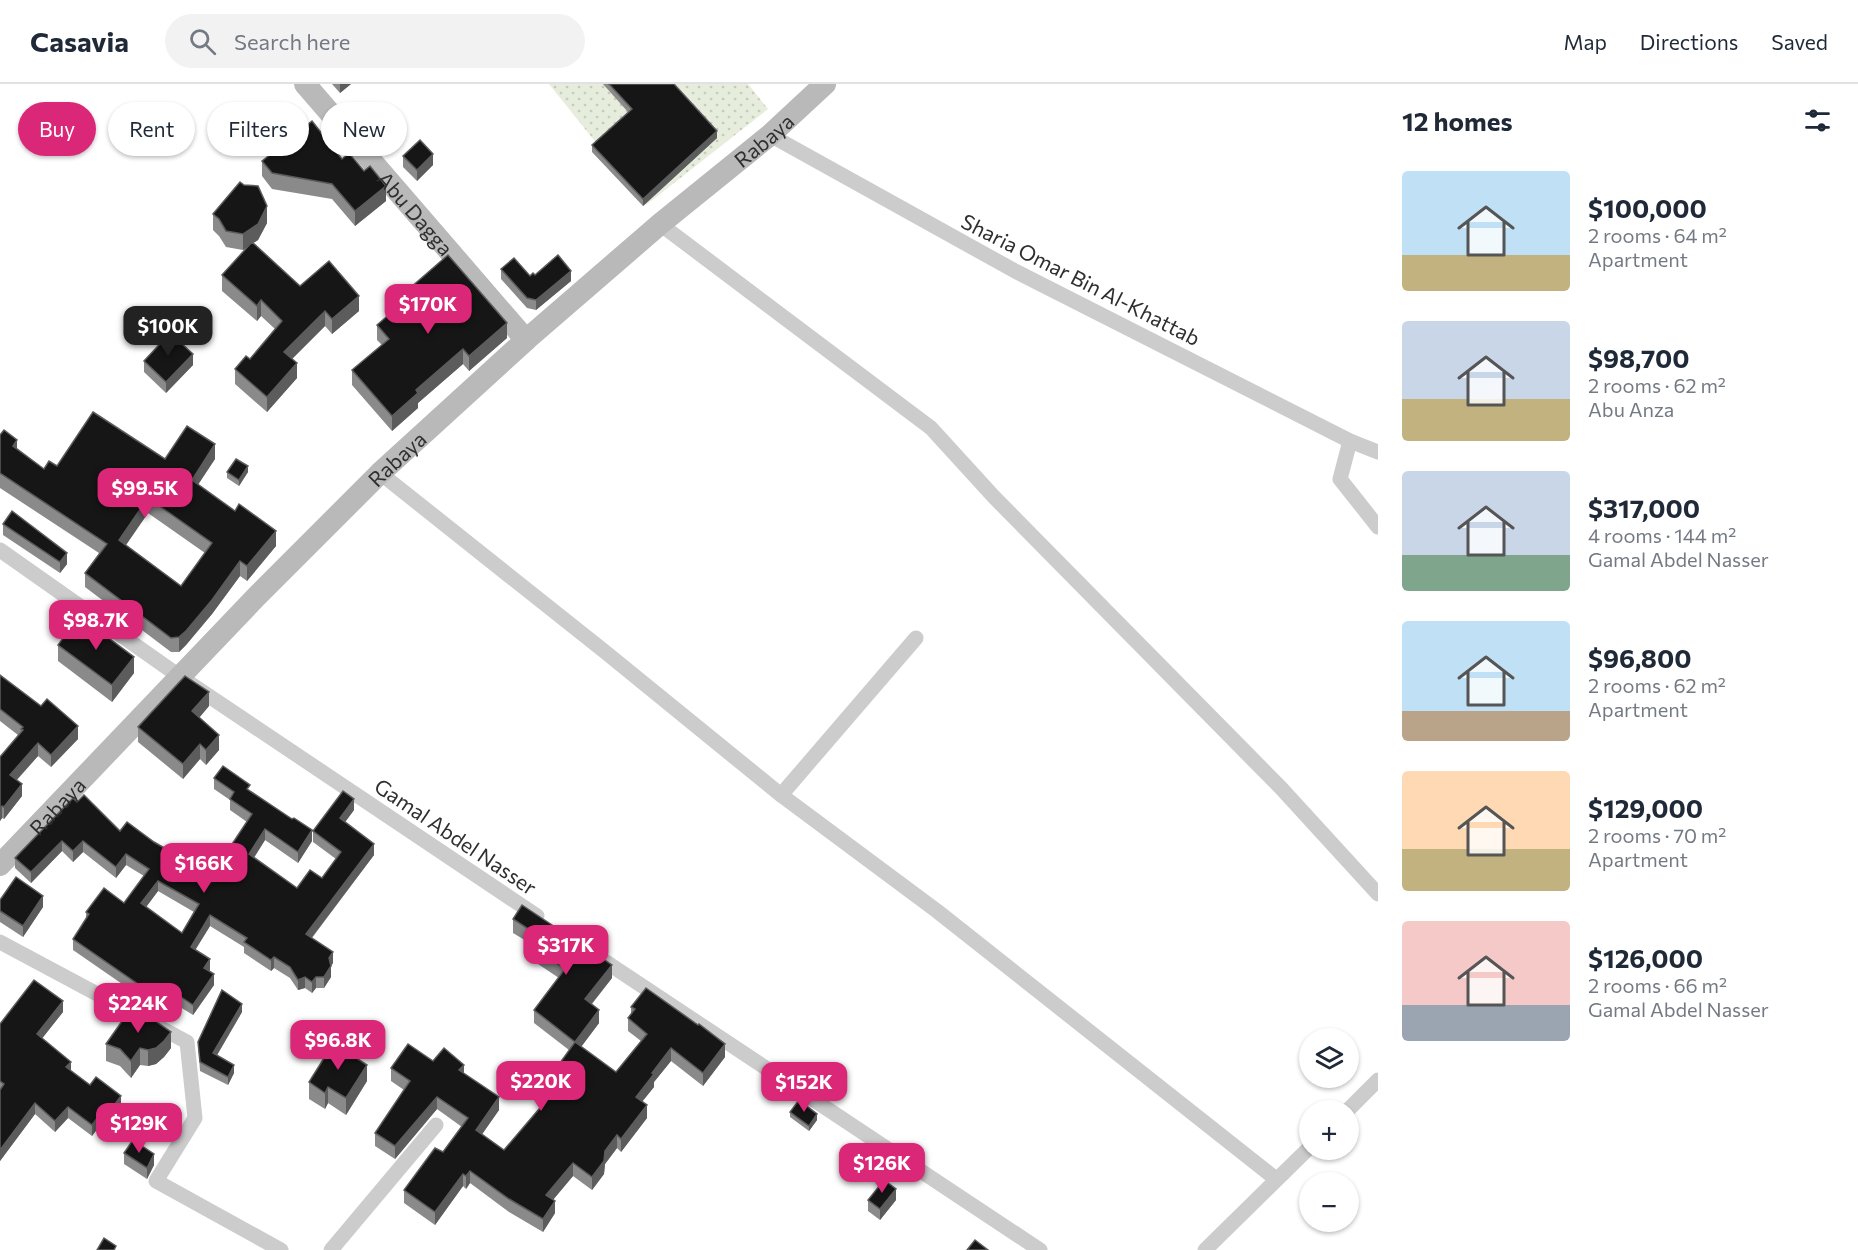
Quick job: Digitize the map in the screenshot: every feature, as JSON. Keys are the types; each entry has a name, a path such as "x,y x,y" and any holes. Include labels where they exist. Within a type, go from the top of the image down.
{"street":[{"name":"Abu Dagga","path":"305,84 526,340"},
{"name":"Rabaya","path":"0,865 179,676 380,473 526,340 660,224 770,135 825,84"},
{"name":"Sharia Omar Bin Al-Khattab","path":"770,135 1015,271 1350,441 1378,452"},
{"path":"660,224 932,428 1002,505 1281,788 1378,894"},
{"path":"1350,441 1341,479 1378,527"},
{"path":"380,473 781,795 937,911 1276,1179"},
{"name":"Gamal Abdel Nasser","path":"0,550 179,676 546,922"},
{"path":"781,795 916,638"},
{"path":"0,942 187,1042 195,1118 156,1181 281,1250"},
{"path":"584,947 1040,1250"},
{"path":"1358,1100 1378,1080"},
{"path":"331,1250 436,1125"},
{"path":"1205,1250 1299,1157"}],"green space":[{"path":"549,84 748,84 768,109 646,205"}],"building":[{"path":"609,84 674,84 717,131 643,199 592,145 632,109"},
{"path":"312,121 321,132 321,156 340,156 342,159 346,156 352,156 364,171 370,166 386,186 355,211 332,184 272,173 262,161 268,156 309,156 309,123"},
{"path":"420,140 433,154 417,170 403,156 407,156 407,152"},
{"path":"240,182 244,185 258,186 267,206 258,224 243,234 226,231 213,214"},
{"path":"252,242 300,286 329,261 359,296 332,319 325,311 284,352 297,363 267,397 235,369 246,356 250,359 282,321 261,300 257,306 222,275"},
{"path":"448,255 507,323 469,356 463,349 416,390 418,393 392,416 352,370 389,339 377,325 414,293 410,288"},
{"path":"558,255 571,271 536,300 527,298 501,269 514,258 530,276 533,273 535,275"},
{"path":"170,333 193,354 166,382 144,361"},
{"path":"93,412 165,459 187,426 215,444 192,480 235,511 239,504 276,531 247,566 240,561 186,631 179,637 171,638 85,573 107,544 0,473 0,435 4,430 17,440 13,446 44,469 49,461 57,466","holes":["148,498 212,543 181,586 119,540"]},
{"path":"236,459 248,466 239,480 227,472"},
{"path":"12,511 67,553 60,562 3,524"},
{"path":"79,616 134,657 112,685 58,645"},
{"path":"0,675 41,706 47,699 78,726 51,755 38,743 10,775 22,784 0,809 0,757 23,730 21,729 23,727 0,709"},
{"path":"185,676 209,692 192,711 219,735 206,750 200,744 183,764 138,727"},
{"path":"223,766 250,785 247,789 312,830 298,852 265,829 249,854 297,888 310,870 322,878 341,852 313,831 343,791 354,799 340,818 374,844 306,934 333,952 329,958 331,966 324,977 316,977 312,982 305,977 298,980 290,967 274,957 271,960 244,942 247,938 210,915 191,947 210,959 204,968 214,974 193,1005 172,991 162,1007 141,995 145,989 73,939 89,914 86,912 104,888 124,903 149,869 126,854 116,867 83,841 73,851 62,841 31,872 15,858 73,798 77,802 84,795 120,831 127,822 175,854 173,858 209,879 252,814 230,799 234,792 214,778","holes":["158,881 199,904 182,933 141,903"]},
{"path":"16,877 43,896 23,926 0,911 0,900"},
{"path":"522,905 612,965 585,999 599,1010 575,1042 534,1010 565,969 532,947 539,936 513,919"},
{"path":"34,980 63,1001 37,1034 71,1062 66,1067 90,1085 96,1077 121,1096 109,1112 107,1111 101,1119 98,1117 92,1125 68,1107 55,1121 35,1103 0,1150 0,1090 4,1084 0,1081 0,1024"},
{"path":"646,988 725,1044 703,1073 671,1048 636,1097 647,1105 621,1139 617,1135 605,1151 604,1161 592,1177 573,1163 546,1195 555,1201 543,1219 509,1199 470,1171 466,1176 463,1174 435,1212 404,1190 435,1148 443,1152 468,1118 437,1097 395,1146 375,1133 410,1081 391,1068 408,1044 433,1061 444,1048 464,1065 459,1070 499,1097 476,1130 504,1150 562,1082 552,1074 575,1042 616,1072 647,1034 628,1018 635,1009 631,1007"},
{"path":"222,990 242,1004 213,1053 234,1065 228,1077 200,1062 198,1042"},
{"path":"132,1007 171,1032 156,1048 148,1050 140,1048 131,1061 120,1049 106,1044"},
{"path":"332,1042 367,1065 346,1098 328,1087 325,1093 309,1082"},
{"path":"799,1100 817,1114 809,1126 790,1112"},
{"path":"133,1140 154,1154 147,1168 124,1153"},
{"path":"884,1180 896,1189 880,1209 868,1200"},
{"path":"104,1238 116,1246 114,1250 97,1250"},
{"path":"975,1240 988,1250 967,1250"}]}
